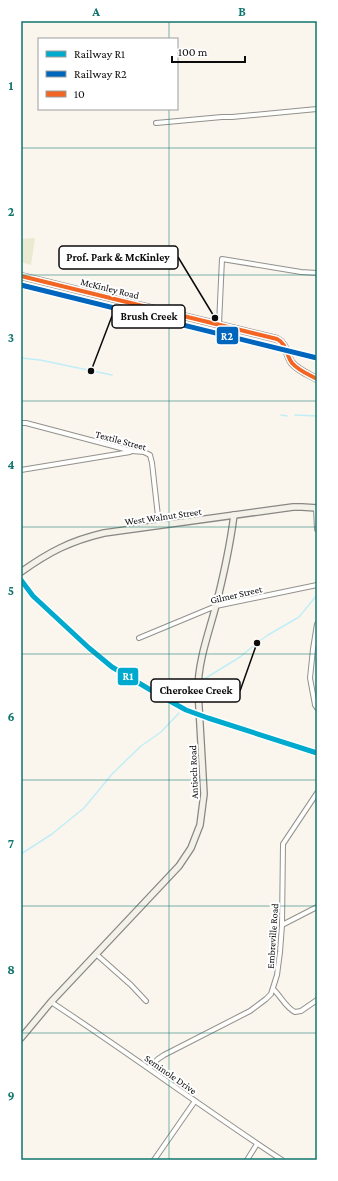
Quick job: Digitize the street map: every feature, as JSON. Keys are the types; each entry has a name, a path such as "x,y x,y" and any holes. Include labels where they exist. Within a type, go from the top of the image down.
{"street":[{"path":"156,122 317,109"},
{"path":"218,324 222,258 301,272 317,273"},
{"name":"McKinley Road","path":"21,276 277,339 284,345 292,363 299,370 317,378"},
{"name":"Textile Street","path":"21,423 26,423 132,451 144,452 150,455 159,525"},
{"path":"21,470 132,451"},
{"name":"West Walnut Street","path":"21,572 50,552 80,539 159,525 293,507 316,508"},
{"path":"316,508 317,529"},
{"name":"Antioch Road","path":"21,1038 51,1002 178,866 191,848 200,825 204,794 198,675 200,662 216,606 234,515"},
{"name":"Gilmer Street","path":"139,638 216,606 317,585"},
{"path":"317,624 315,649 310,678 315,705 317,708"},
{"name":"Embreville Road","path":"149,1068 164,1055 250,1010 271,994 277,975 280,952 282,925 283,844 317,794"},
{"path":"282,925 317,907"},
{"path":"96,954 131,985 146,1001"},
{"path":"273,989 278,993 287,1006 295,1012 317,1000"},
{"name":"Seminole Drive","path":"51,1002 282,1160"},
{"path":"154,1160 195,1101"},
{"path":"247,1160 258,1144"}],"green space":[{"path":"35,238 31,265 21,262 21,239"}],"waterway":[{"path":"21,358 40,360 112,375"},
{"path":"281,415 287,416"},
{"path":"295,415 317,416"},
{"path":"201,681 240,657 268,635 299,617 317,595"},
{"path":"184,700 196,685"},
{"path":"21,854 52,834 84,808 113,773 141,746 161,732 179,713"}],"rail line":[{"name":"R2","path":"21,285 317,358"},
{"name":"R1","path":"21,580 33,596 89,648 112,667 159,695 186,710 317,753"}],"transit line":[{"name":"10","path":"21,276 277,339 285,347 292,363 317,379"}],"place":[{"name":"Prof. Park & McKinley","path":"215,318"},
{"name":"Brush Creek","path":"91,371"},
{"name":"Cherokee Creek","path":"257,643"}]}
